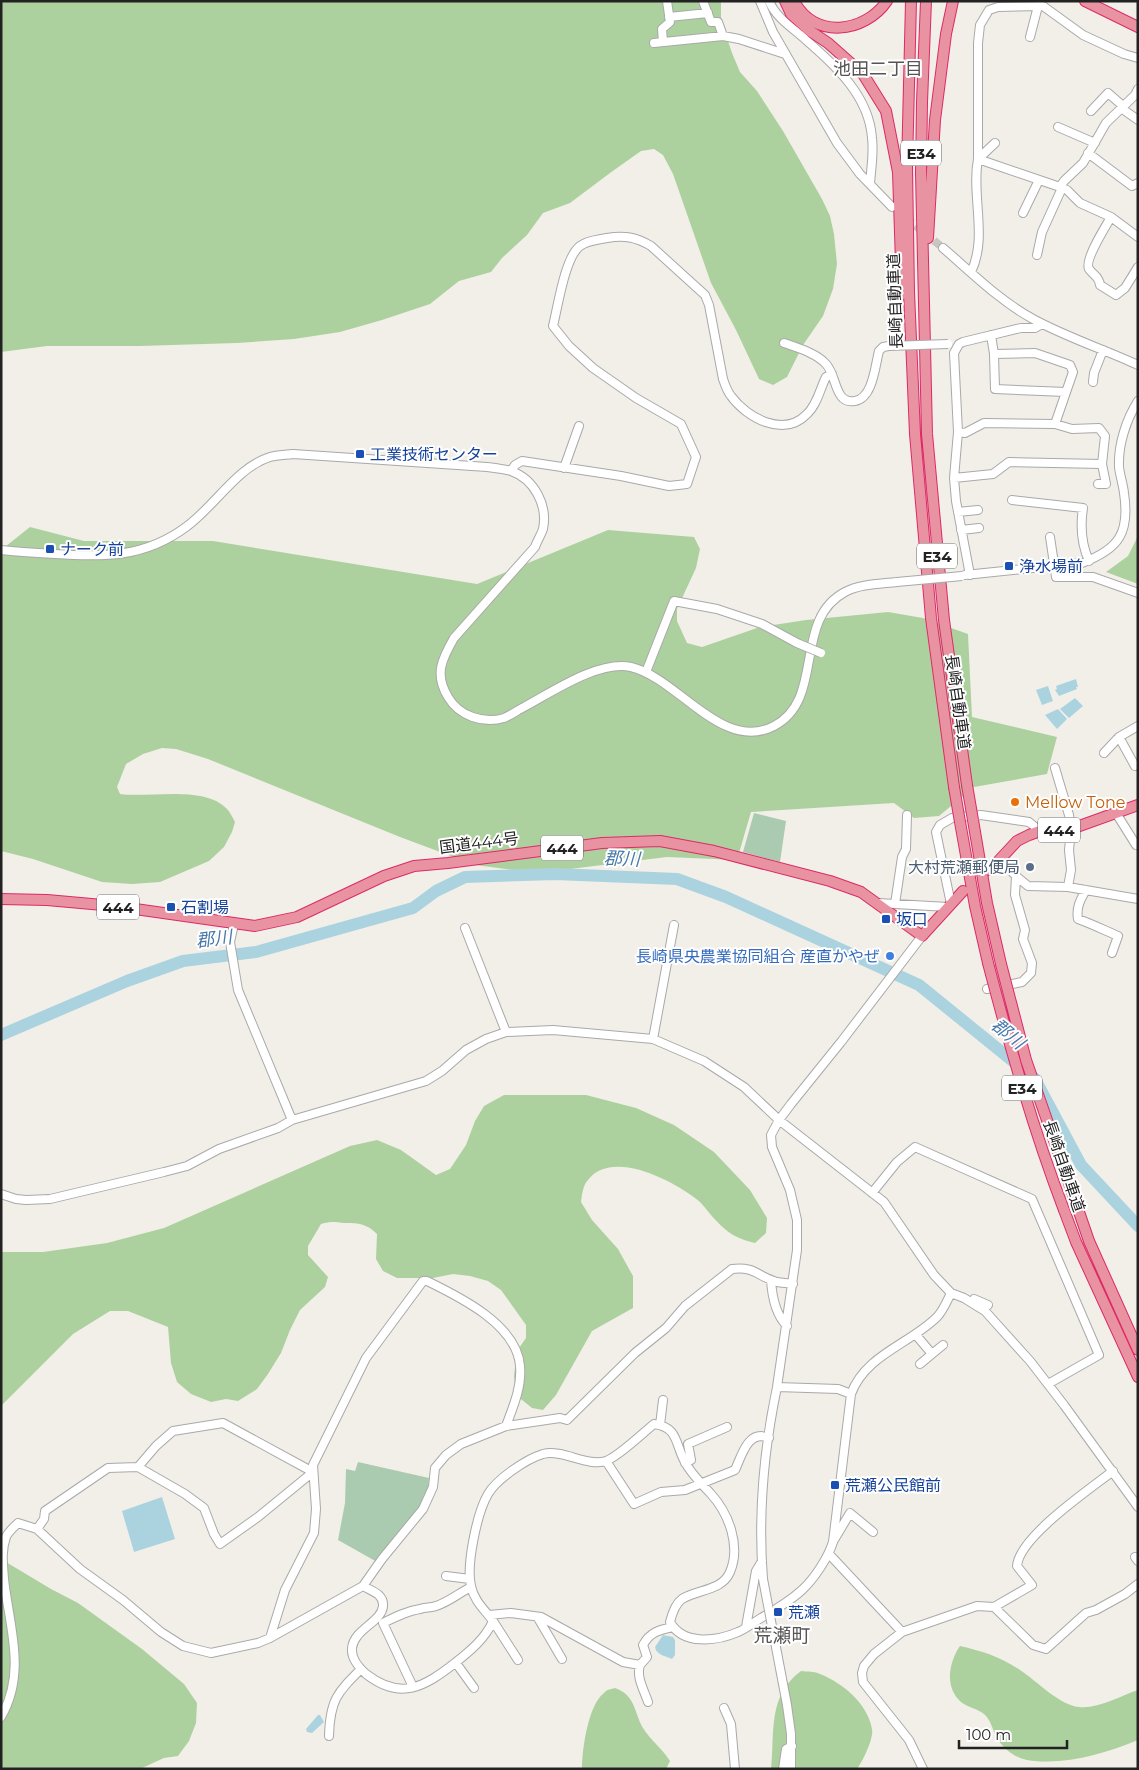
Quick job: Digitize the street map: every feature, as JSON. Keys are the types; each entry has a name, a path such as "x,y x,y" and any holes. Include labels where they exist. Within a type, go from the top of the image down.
{"highway":[{"path":"784,1 791,14 863,74 886,111 898,172 903,328 912,377"},
{"path":"794,1 797,7 810,19 826,26 843,28 860,24 875,16 887,1"},
{"name":"長崎自動車道","path":"911,1 907,167 909,292 915,434 931,618 954,787 975,906 1012,1056 1047,1167 1076,1242 1138,1377"},
{"name":"長崎自動車道","path":"926,1 921,155 927,434 944,620 972,820 987,903 1026,1060 1090,1241 1137,1348"},
{"path":"923,304 935,120 946,34 953,1"},
{"path":"1085,1 1138,27"},
{"name":"444","path":"990,870 1017,841 1029,835 1040,831 1071,829 1138,805"},
{"name":"国道444号","path":"1,899 47,900 114,906 255,926 297,917 384,876 414,866 602,843 660,842 714,852 830,881 861,892 922,936"},
{"path":"922,936 962,891"}],"street":[{"path":"663,42 662,29 670,22 667,1"},
{"path":"703,1 711,22 718,22 723,36"},
{"path":"760,1 773,32 837,143 860,174 892,207"},
{"path":"769,1 779,17 849,80 860,99 869,119 872,138 870,184"},
{"path":"1030,37 1038,6"},
{"path":"971,272 977,261 978,237 976,172 978,159 978,43 980,25 989,10 998,7 1043,6 1083,35 1124,54 1138,58"},
{"path":"669,17 708,13"},
{"path":"654,43 723,36 739,39 785,54"},
{"path":"1037,255 1042,232 1064,180 1083,163 1106,123 1138,90"},
{"path":"1091,111 1108,93 1138,120"},
{"path":"1058,127 1095,143"},
{"path":"978,159 995,143"},
{"path":"1088,154 1132,186 1138,183"},
{"path":"978,159 1061,187 1080,203 1111,217 1138,237"},
{"path":"1023,212 1040,180"},
{"path":"1111,217 1093,251 1088,265 1089,269 1099,279 1100,284 1116,295 1135,280 1138,267"},
{"path":"511,471 515,464 522,461 622,476 669,486 687,484 696,456 681,424 636,398 593,368 569,346 553,326 569,261 573,253 586,242 617,236 630,236 641,240 652,246 705,295 709,305 726,389 731,397 760,420 780,425 790,424 806,415 813,407 826,377 832,374"},
{"path":"943,248 1009,303 1042,324 1138,365"},
{"path":"966,575 954,478 958,432 954,353 959,344 963,342 1021,328 1035,328 1042,324"},
{"path":"991,335 994,354 994,389 1066,392"},
{"path":"784,343 816,356 826,364 840,394 850,402 863,398 868,392 879,351 882,347 948,344 956,348"},
{"path":"1093,382 1094,372 1103,350"},
{"path":"994,354 1034,353 1070,365 1073,372 1055,424"},
{"path":"1,550 96,556 122,555 146,548 168,538 187,526 251,465 271,457 293,454 487,467 511,471 531,485 540,498 544,515 543,530 535,547 454,638 445,653 440,666 442,684 449,698 458,709 472,717 488,720 504,718 593,671 615,665 632,667 646,672 725,726 741,731 759,731 774,726 789,715 799,700 815,630 822,612 832,601 846,591 860,586 1082,563 1099,557 1112,548 1122,533 1126,515 1119,467 1121,443 1132,411 1138,401"},
{"path":"958,432 965,433 984,423 1055,424 1072,429 1099,428 1104,436 1102,464 1106,484 1098,484"},
{"path":"564,468 579,426"},
{"path":"954,478 993,474 1009,462 1102,464"},
{"path":"1012,500 1083,508 1080,527 1084,549 1089,561"},
{"path":"958,512 978,510"},
{"path":"961,530 979,528"},
{"path":"1050,536 1056,577 1093,577 1138,593"},
{"path":"646,672 674,601 726,612 762,624 797,643 821,652"},
{"path":"1104,753 1119,737 1138,726"},
{"path":"1119,737 1136,766"},
{"path":"1055,768 1069,815 1071,829 1069,850 1071,870 1068,887"},
{"path":"1116,813 1136,845"},
{"path":"895,904 902,857 906,849 906,815"},
{"path":"878,903 949,906 936,832 940,825 952,818 981,815 1029,822 1040,831"},
{"path":"1000,859 1028,886 1068,887 1138,899"},
{"path":"987,989 1022,982 1031,973 1032,963 1023,939 1024,930 1015,895 1016,876"},
{"path":"1086,890 1076,911 1078,919 1118,936 1112,954"},
{"path":"234,924 230,942 238,990 292,1120"},
{"path":"653,1039 674,925"},
{"path":"465,928 506,1032"},
{"path":"791,1769 792,1746 788,1705 763,1579 762,1561 763,1494 769,1438 793,1284 797,1250 797,1220 790,1190 772,1147 771,1135 779,1120 922,936"},
{"path":"1,1194 16,1199 50,1199 187,1166 219,1148 278,1128 292,1120 426,1081 442,1071 466,1050 506,1032 553,1030 653,1039 704,1061 744,1087 779,1120 884,1202 934,1275 951,1293 985,1311 1020,1349 1113,1471 1138,1507"},
{"path":"872,1193 897,1162 915,1147 1032,1199 1099,1355 1048,1384"},
{"path":"1,1717 13,1690 16,1659 6,1600 2,1553 6,1535 18,1523 37,1529 80,1569 123,1600 161,1632 183,1646 211,1653 258,1643 363,1586 382,1559 423,1509 433,1487 435,1468 446,1455 461,1444 506,1426 560,1418 567,1420 635,1353 666,1328 686,1306 732,1269 751,1270 776,1282 793,1284"},
{"path":"772,1280 772,1291 779,1318 787,1326"},
{"path":"270,1638 284,1590 314,1534 316,1509 313,1466 366,1358 423,1281 427,1281 470,1303 505,1332 515,1347 520,1365 520,1387 506,1426"},
{"path":"518,1660 491,1618 477,1602 471,1583 472,1549 483,1507 488,1494 498,1481 543,1454 557,1453 591,1461 606,1461 654,1424 668,1429 675,1436 685,1463 701,1484 712,1494 728,1518 734,1540 734,1552 730,1571 725,1580 715,1587 682,1599 676,1605 670,1622 676,1631 694,1639 708,1640 740,1632 803,1590 829,1554 833,1542 850,1394 854,1384 862,1373 878,1359 916,1335 938,1316 951,1293"},
{"path":"967,1300 971,1297 988,1305"},
{"path":"916,1335 932,1354"},
{"path":"920,1364 942,1345"},
{"path":"778,1387 838,1389 850,1394"},
{"path":"660,1425 663,1400"},
{"path":"138,1466 173,1431 223,1423 313,1472"},
{"path":"685,1463 690,1460 688,1444 727,1426"},
{"path":"606,1461 634,1504 661,1492 685,1490 735,1470 748,1441 763,1435 769,1438"},
{"path":"37,1529 44,1519 45,1511 108,1468 138,1466 185,1494 204,1508 220,1544 258,1517 313,1472"},
{"path":"922,1769 909,1740 862,1682 864,1666 874,1654 902,1632 977,1606 994,1607 1032,1586 1017,1566 1017,1561 1037,1533 1055,1515 1113,1471"},
{"path":"833,1542 850,1513 873,1532"},
{"path":"829,1554 902,1632"},
{"path":"746,1627 756,1571 762,1561"},
{"path":"446,1576 471,1583"},
{"path":"413,1687 382,1623 413,1611 435,1607 448,1601 471,1583"},
{"path":"994,1607 1033,1645 1046,1649 1086,1613 1096,1610 1125,1594 1138,1584"},
{"path":"363,1586 377,1593 384,1604 380,1616 367,1625 356,1637 352,1646 353,1655 361,1669 373,1679 397,1689 413,1687 429,1681 456,1663 483,1639 491,1618"},
{"path":"491,1618 511,1613 541,1617 623,1662 640,1665"},
{"path":"538,1618 562,1659"},
{"path":"648,1702 639,1679 638,1670 647,1657 642,1645 647,1637 661,1630 673,1627"},
{"path":"456,1663 474,1688"},
{"path":"329,1736 331,1707 336,1696 361,1669"},
{"path":"724,1708 731,1724 735,1769"},
{"path":"783,1769 786,1749 792,1746"}],"green space":[{"path":"1,1 721,1 721,20 740,72 757,91 783,131 830,216 837,264 833,289 823,316 803,345 787,377 773,385 759,379 711,283 673,174 663,155 654,149 641,151 570,203 543,213 527,235 502,258 491,272 459,281 430,304 382,320 340,332 294,339 140,346 47,346 1,352"},
{"path":"30,527 84,541 213,541 477,584 608,530 694,537 700,549 696,568 677,609 677,621 687,643 702,647 760,627 806,620 888,612 923,618 968,634 972,717 1057,737 1047,774 974,787 939,816 914,818 894,803 751,812 737,860 667,857 562,870 514,870 475,865 400,837 208,759 176,749 162,748 143,754 126,764 117,787 120,794 176,794 205,797 217,802 228,810 235,822 232,832 224,847 209,861 160,882 132,884 102,882 33,859 1,851 1,550"},
{"path":"1138,536 1138,584 1106,572 1128,556"},
{"path":"754,813 786,821 780,862 743,852"},
{"path":"504,1095 586,1095 636,1108 674,1125 714,1152 750,1190 767,1218 766,1233 755,1243 741,1239 730,1233 697,1200 672,1183 657,1176 626,1167 611,1167 599,1171 586,1182 581,1202 592,1220 618,1249 633,1276 633,1308 592,1331 556,1395 543,1410 532,1408 516,1395 514,1376 517,1351 526,1338 526,1325 501,1290 488,1281 453,1274 433,1278 397,1278 383,1271 376,1259 377,1234 366,1226 359,1224 333,1222 321,1224 308,1246 308,1255 328,1277 325,1287 300,1310 281,1353 257,1389 238,1401 226,1399 211,1402 191,1394 177,1382 171,1363 168,1327 128,1311 110,1311 73,1334 1,1406 1,1252 43,1252 107,1243 164,1228 350,1146 377,1140 401,1150 436,1175 450,1169 466,1145 475,1121 484,1106"},
{"path":"358,1462 429,1478 428,1491 421,1508 377,1562 338,1540 345,1503 346,1469 355,1471"},
{"path":"1,1559 78,1603 142,1649 184,1684 197,1703 196,1723 189,1741 178,1756 164,1758 140,1769 1,1769"},
{"path":"960,1646 984,1652 1006,1661 1056,1697 1079,1707 1109,1702 1138,1690 1138,1740 1112,1750 1069,1760 1027,1760 1015,1755 1001,1744 987,1717 982,1712 961,1702 952,1689 950,1682 951,1667"},
{"path":"801,1671 818,1673 837,1683 860,1703 865,1711 870,1720 872,1733 868,1749 857,1769 771,1769 773,1729 778,1704 790,1681"},
{"path":"615,1688 627,1695 643,1728 670,1761 666,1769 582,1769 587,1728 594,1707 598,1699 605,1692"}],"water":[{"path":"1076,679 1077,689 1059,696 1055,690 1057,689 1056,686"},
{"path":"1048,686 1053,701 1042,705 1036,690"},
{"path":"1075,698 1083,706 1069,718 1060,709"},
{"path":"1058,709 1067,719 1057,729 1045,715"},
{"path":"162,1497 175,1539 134,1552 122,1511"},
{"path":"663,1635 673,1637 675,1640 675,1655 672,1659 659,1654 656,1650 655,1647"},
{"path":"320,1715 324,1722 312,1733 307,1732 306,1729"}],"waterway":[{"name":"郡川","path":"1,1035 127,981 183,961 256,952 413,908 436,891 465,877 555,874 677,879 726,897 919,985 1035,1079 1081,1165 1138,1226"}],"tunnel":[{"path":"906,218 943,248"}],"place":[{"name":"工業技術センター","path":"360,454"},
{"name":"ナーク前","path":"50,549"},
{"name":"浄水場前","path":"1009,566"},
{"name":"Mellow Tone","path":"1015,802"},
{"name":"大村荒瀬郵便局","path":"1030,867"},
{"name":"石割場","path":"171,907"},
{"name":"坂口","path":"886,919"},
{"name":"長崎県央農業協同組合 産直かやぜ","path":"890,956"},
{"name":"荒瀬公民館前","path":"835,1485"},
{"name":"荒瀬","path":"778,1612"}],"district":[{"name":"池田二丁目","path":"878,69"},
{"name":"荒瀬町","path":"782,1635"}]}
